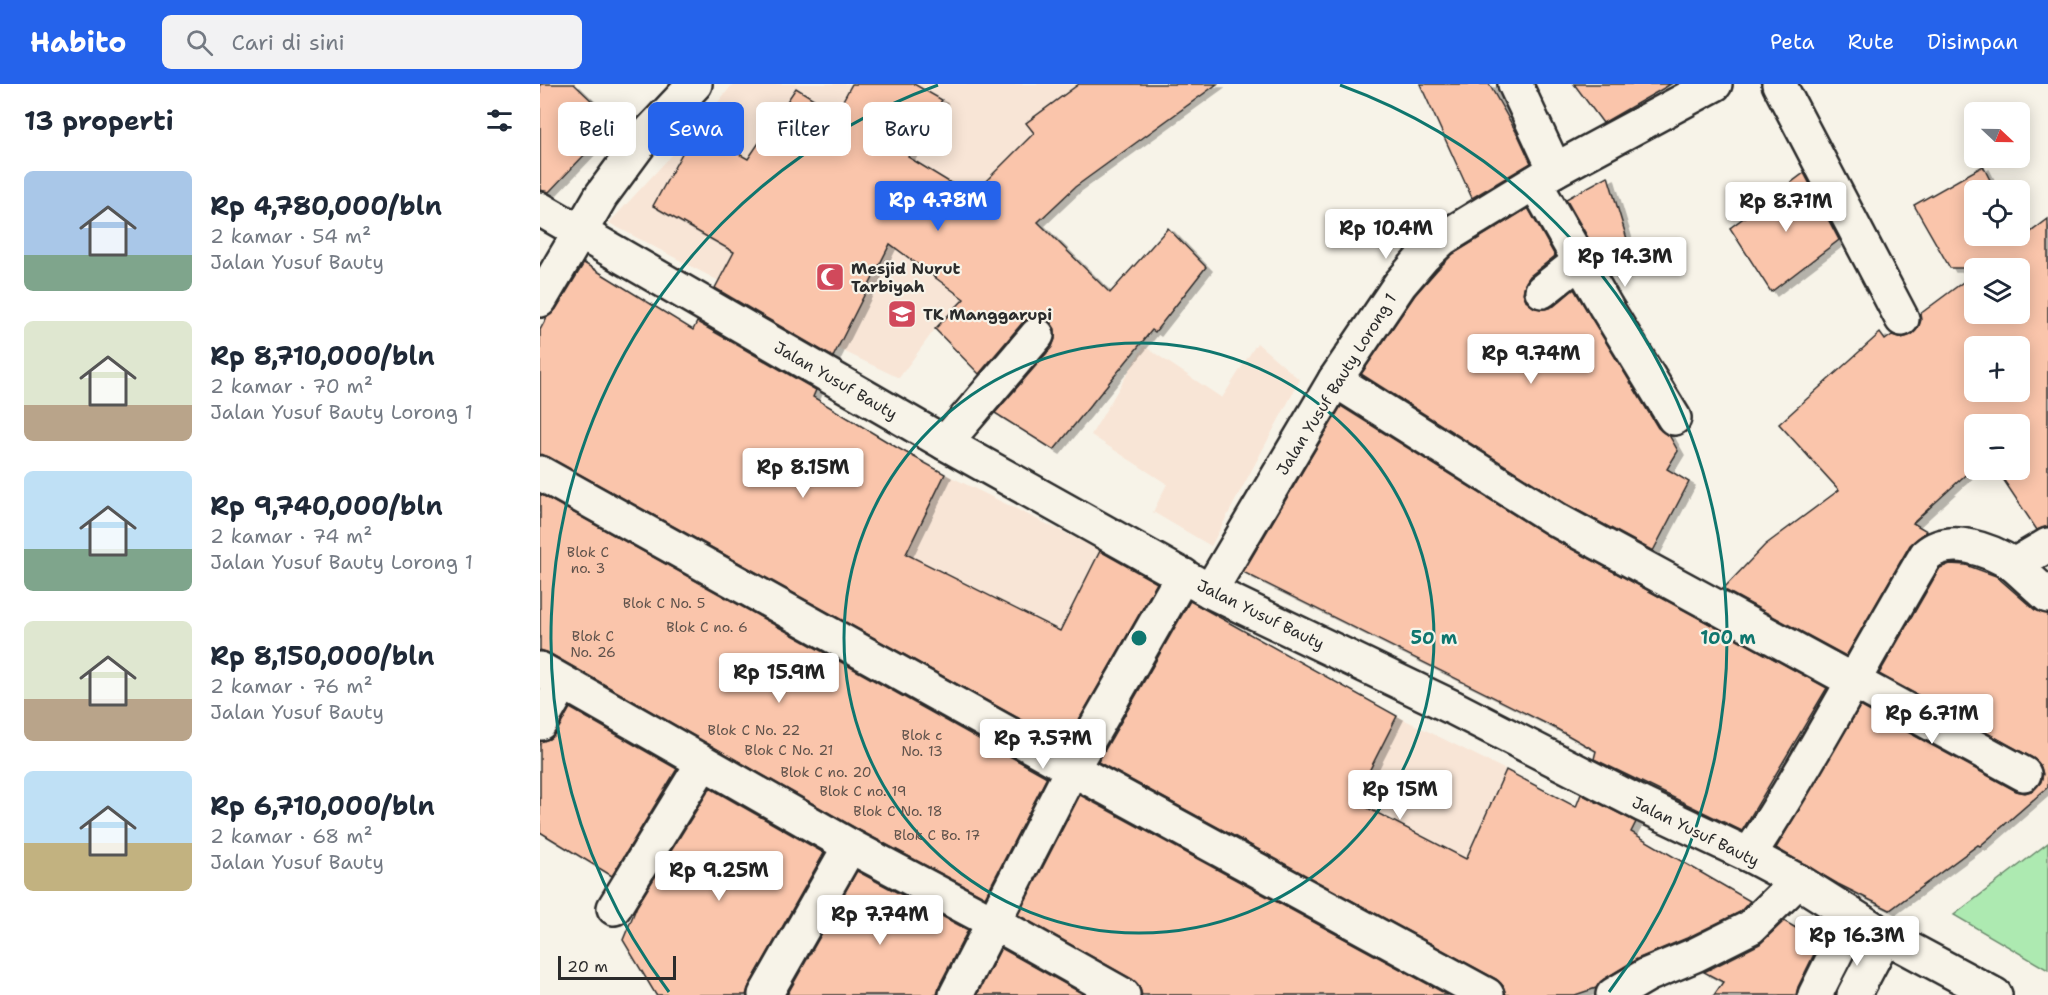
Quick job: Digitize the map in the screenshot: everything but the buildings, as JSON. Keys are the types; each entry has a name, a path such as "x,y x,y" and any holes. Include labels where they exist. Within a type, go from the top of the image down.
{"street":[{"path":"540,300 600,196 643,139 695,84"},
{"path":"1515,84 1545,177 1580,261 1674,418"},
{"name":"Jalan Yusuf Bauty Lorong 1","path":"956,995 995,923 1072,769 1400,284 1442,239 1545,177 1715,84"},
{"path":"1779,84 1902,319"},
{"name":"Jalan Yusuf Bauty","path":"540,209 945,443 1197,583 1454,708 1643,805 1749,855 1798,882 1885,936 1995,995"},
{"path":"1542,291 1580,261"},
{"path":"945,443 1037,335"},
{"path":"1335,380 1557,520 2024,774"},
{"path":"540,473 1072,769 1487,995"},
{"path":"2014,565 2048,545"},
{"path":"1749,855 1804,769 1926,555 1934,548 1953,546 1980,548 2014,565 2048,596"},
{"path":"540,723 551,676 850,846 995,923 1123,995"},
{"path":"614,908 702,763"},
{"path":"765,995 850,846"},
{"path":"1612,995 1647,975 1695,955 1751,927 1798,882"},
{"path":"1815,995 1854,917"},
{"path":"1854,995 1885,936"}],"shaded area":[{"path":"733,84 1217,84 1074,188 935,329 899,378 837,348 719,281 609,223 671,156 744,156 744,102 718,102"},
{"path":"1257,343 1300,380 1211,546 1153,512 1167,484 1091,435 1144,346 1222,398"},
{"path":"945,474 1100,550 1060,631 906,554"},
{"path":"1397,716 1506,770 1466,859 1354,801"}],"green space":[{"path":"2048,843 2048,970 1954,915"}],"place":[{"name":"Mesjid Nurut Tarbiyah","path":"830,277"},
{"name":"TK Manggarupi","path":"902,314"}]}
